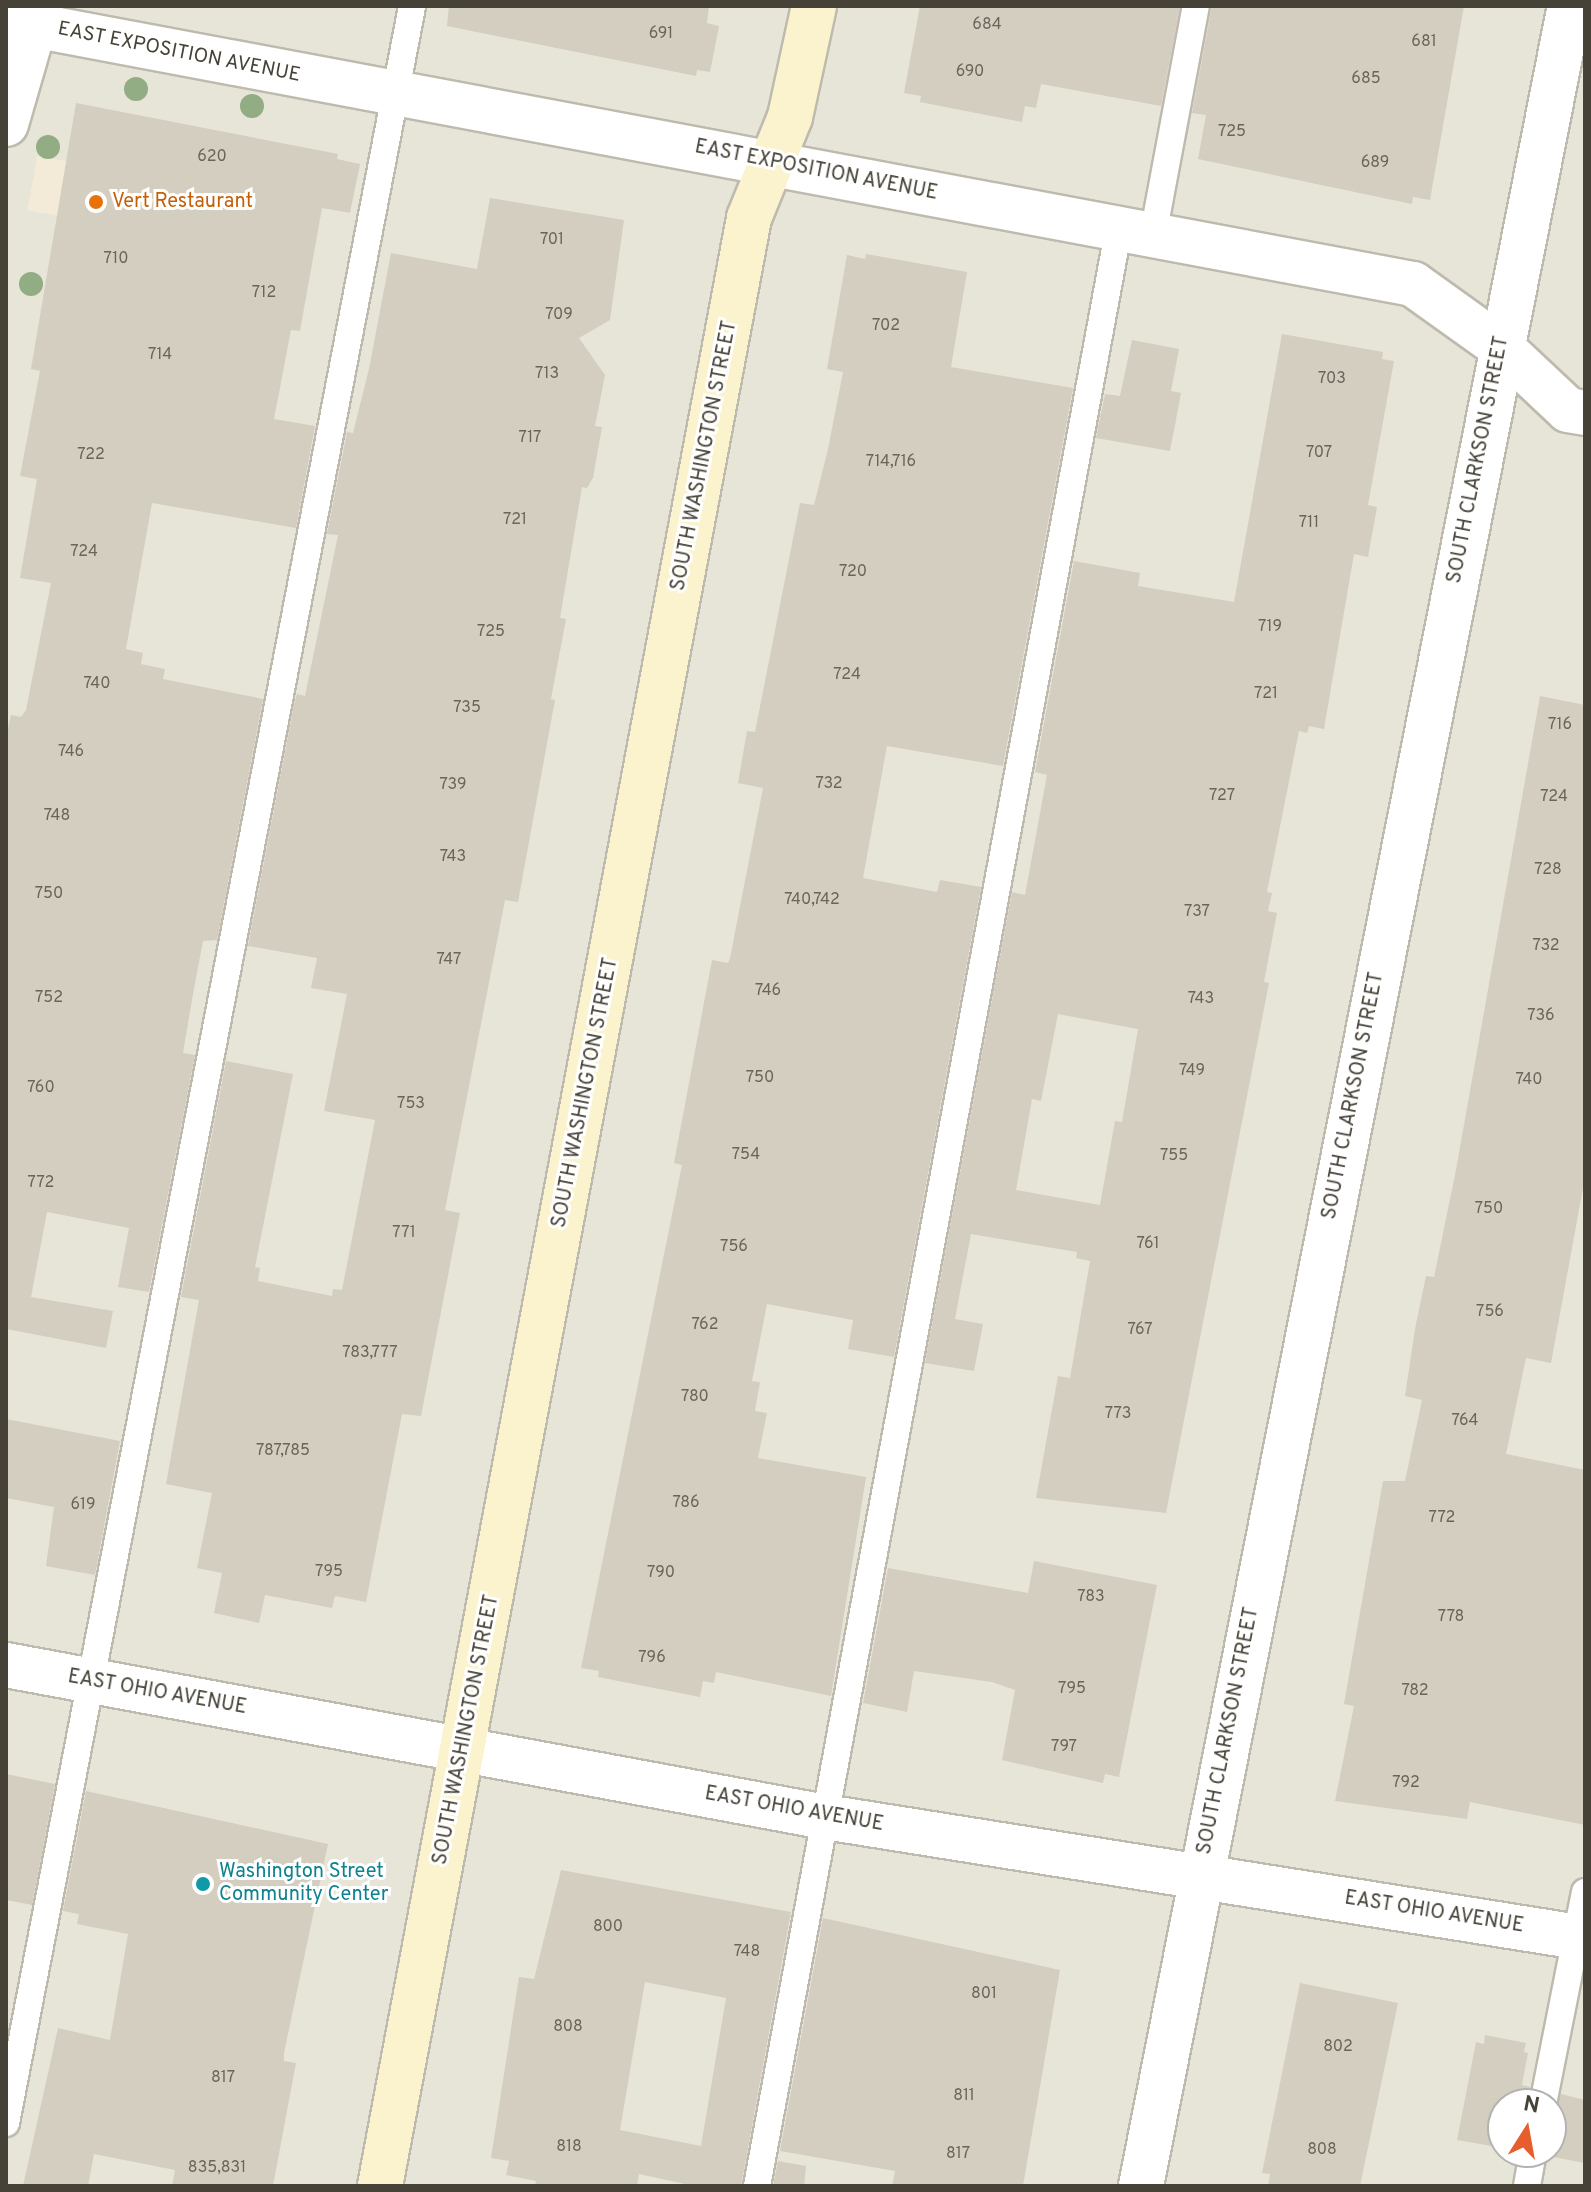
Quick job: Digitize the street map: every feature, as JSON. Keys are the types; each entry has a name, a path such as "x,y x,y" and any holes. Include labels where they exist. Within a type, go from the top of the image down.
{"street":[{"name":"SOUTH WASHINGTON STREET","path":"380,2186 749,218 798,91 814,6"},
{"name":"SOUTH CLARKSON STREET","path":"1141,2186 1570,6"},
{"name":"EAST EXPOSITION AVENUE","path":"27,17 395,95 772,162 1413,284 1501,347 1568,410 1585,413"},
{"path":"6,124 27,17"},
{"name":"EAST OHIO AVENUE","path":"6,1665 825,1817 1580,1937"}],"lane":[{"path":"6,2123 412,6"},
{"path":"757,2186 825,1817 1136,232 1196,6"},
{"path":"1547,2088 1580,1937 1585,1892"}],"shaded area":[{"path":"6,6 1585,6 1585,2186 6,2186"},
{"path":"37,156 184,182 174,236 27,210"}],"building":[{"path":"449,6 709,6 707,23 719,26 710,72 697,70 696,76 447,26"},
{"path":"920,6 1180,6 1161,106 1041,84 1036,108 1025,106 1022,122 920,102 921,96 904,93"},
{"path":"1212,6 1464,6 1430,200 1413,197 1412,204 1198,159 1206,115 1192,113"},
{"path":"76,103 338,154 337,159 360,164 350,213 322,208 300,331 291,330 274,419 315,426 296,528 152,503 126,649 143,653 141,664 165,669 163,679 263,699 217,940 203,941 183,1053 195,1055 149,1292 118,1287 129,1228 47,1212 31,1297 113,1311 106,1348 6,1329 6,738 11,715 21,717 26,710 51,583 20,578 37,479 20,476 40,371 31,369"},
{"path":"490,198 624,220 610,320 579,338 605,375 595,426 602,427 593,478 587,488 582,487 560,618 566,619 551,699 555,700 518,902 505,900 445,1210 460,1213 421,1416 402,1414 366,1602 335,1596 332,1608 265,1595 259,1623 214,1613 222,1573 197,1568 212,1493 166,1484 199,1300 181,1297 226,1061 293,1074 255,1267 260,1268 258,1281 332,1296 333,1289 342,1290 375,1120 324,1111 347,994 311,988 317,958 248,946 294,705 297,694 305,696 338,535 327,534 347,432 353,433 369,369 391,253 477,269"},
{"path":"866,254 967,272 951,367 1073,388 1003,766 887,746 863,878 937,892 940,880 981,887 894,1357 848,1349 853,1320 767,1304 752,1381 760,1382 755,1411 767,1413 758,1458 866,1477 831,1696 716,1672 714,1683 703,1681 700,1697 598,1677 599,1671 581,1668 682,1165 674,1163 712,960 728,963 730,958 763,788 738,783 747,731 755,732 800,503 814,505 828,449 843,372 827,369 847,255 865,259"},
{"path":"1282,334 1383,352 1382,359 1394,361 1368,505 1377,507 1368,557 1354,554 1324,729 1309,726 1307,733 1299,731 1267,892 1272,893 1268,911 1277,913 1264,982 1269,983 1166,1513 1036,1498 1058,1376 1070,1378 1090,1261 1076,1258 1077,1252 971,1234 955,1319 983,1324 974,1371 925,1363 1012,892 1025,895 1047,775 1035,772 1074,561 1140,573 1138,586 1234,602","holes":["1058,1014 1138,1029 1122,1122 1115,1121 1100,1205 1016,1190 1032,1099 1041,1101"]},
{"path":"1132,340 1179,349 1171,391 1181,393 1170,451 1096,438 1105,394 1120,396"},
{"path":"1540,696 1585,705 1585,1177 1551,1363 1526,1358 1506,1454 1585,1470 1585,1825 1470,1802 1467,1819 1335,1801 1354,1706 1344,1704 1383,1481 1405,1481 1422,1400 1405,1396 1415,1329 1426,1276 1434,1277 1456,1170"},
{"path":"6,1419 120,1441 95,1575 46,1566 54,1507 6,1498"},
{"path":"1034,1561 1157,1585 1119,1777 1105,1774 1103,1783 1002,1760 1015,1690 992,1682 914,1671 907,1712 863,1703 888,1568 1028,1593"},
{"path":"6,1774 55,1784 32,1905 6,1900"},
{"path":"86,1791 328,1844 284,2053 284,2061 296,2063 273,2186 172,2186 175,2170 94,2154 88,2186 23,2186 58,2028 110,2040 128,1934 77,1924 79,1914 63,1911"},
{"path":"561,1870 791,1912 741,2186 694,2186 639,2174 637,2186 535,2186 536,2181 506,2175 509,2161 491,2158 519,1977 534,1979","holes":["645,1982 726,1998 701,2146 620,2130"]},
{"path":"823,1918 1060,1970 1023,2186 892,2186 895,2171 780,2151"},
{"path":"1300,1983 1398,2003 1360,2186 1268,2186 1270,2174 1262,2173"},
{"path":"1485,2035 1526,2043 1524,2052 1528,2053 1522,2085 1530,2087 1487,2088 1487,2145 1457,2140 1476,2042 1484,2044"},
{"path":"1567,2096 1585,2100 1585,2163 1567,2160"},
{"path":"778,2161 806,2166 804,2186 773,2186"}],"place":[{"name":"Vert Restaurant","path":"96,202"},
{"name":"Washington Street Community Center","path":"203,1884"}]}
